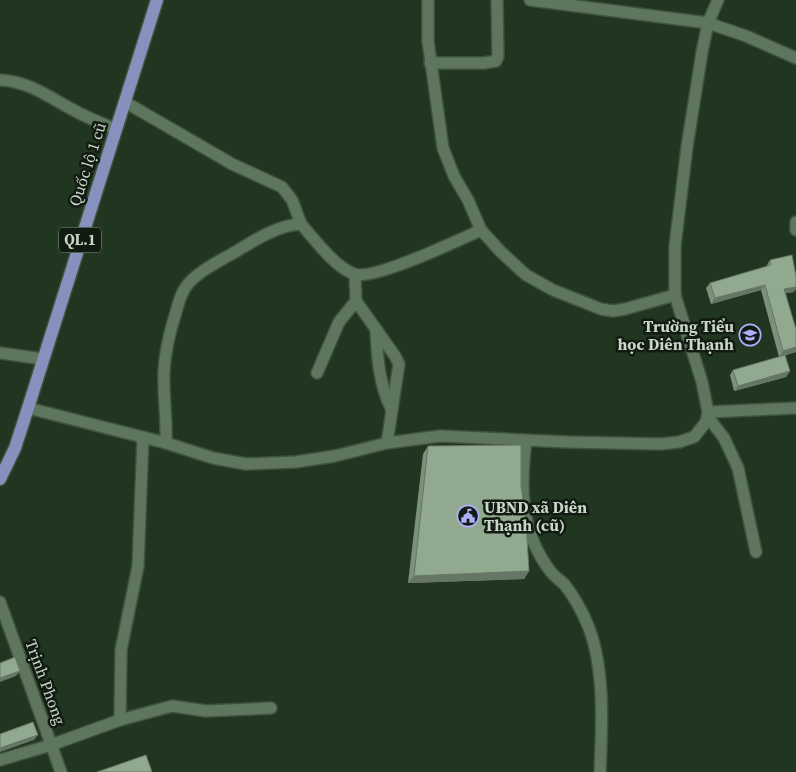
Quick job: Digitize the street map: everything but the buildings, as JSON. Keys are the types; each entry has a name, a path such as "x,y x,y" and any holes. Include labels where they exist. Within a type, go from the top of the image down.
{"main road":[{"name":"Quốc lộ 1 cũ","path":"0,479 15,448 157,0"}],"street":[{"path":"428,0 430,63 443,148 454,176 468,200 481,230 526,275 553,290 601,309 624,309 675,295"},
{"path":"430,63 484,63 496,61 498,56 497,0"},
{"path":"530,0 708,23 746,36 796,58"},
{"path":"718,0 708,23 682,185 675,246 675,295 702,382 708,414 724,438 738,468 756,552"},
{"path":"0,80 21,83 43,92 80,114 115,129"},
{"path":"124,102 232,164 282,187 292,200 301,224 342,268 355,275 379,272 481,230"},
{"path":"796,222 796,230"},
{"path":"166,443 167,421 164,372 171,327 182,293 197,276 252,242 284,226 301,224"},
{"path":"355,275 356,301 398,364 387,442"},
{"path":"317,373 339,322 356,301"},
{"path":"376,329 382,384 391,408"},
{"path":"0,353 43,359"},
{"path":"28,408 166,443 214,458 254,464 295,462 335,456 387,442 440,436 526,441 661,444 679,442 694,437 706,422 708,414"},
{"path":"708,414 796,408"},
{"path":"120,720 121,650 138,566 143,438"},
{"path":"526,441 522,490 528,528 536,548 547,566 564,584 577,602 595,646 602,712 600,772"},
{"name":"Trịnh Phong","path":"0,602 61,772"},
{"path":"0,760 51,745 120,720 172,706 206,711 271,708"}],"place":[{"name":"Trường Tiểu học Diên Thạnh","path":"750,335"},
{"name":"UBND xã Diên Thạnh (cũ)","path":"468,516"}]}
